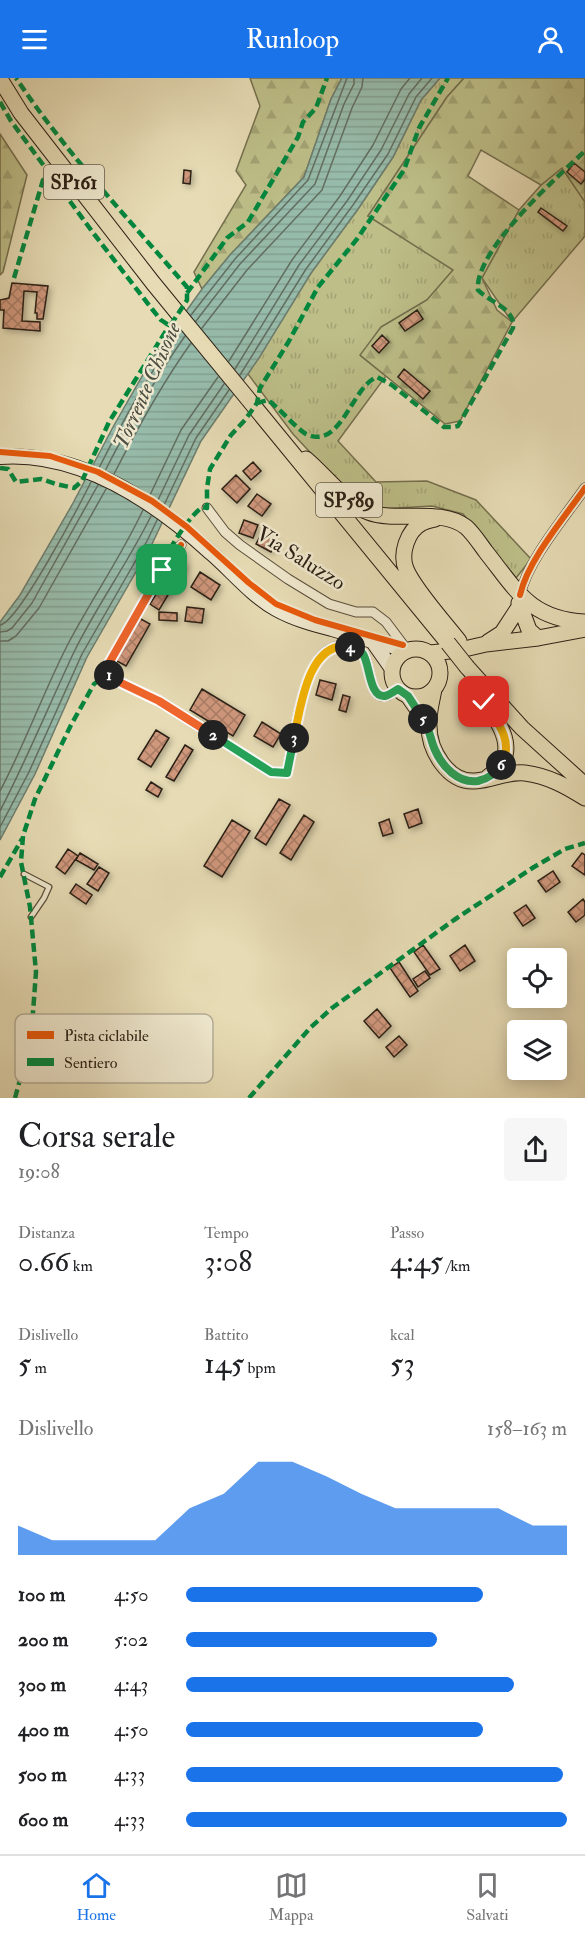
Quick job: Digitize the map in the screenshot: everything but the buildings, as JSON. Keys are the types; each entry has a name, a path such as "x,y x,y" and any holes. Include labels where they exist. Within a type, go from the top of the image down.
{"main road":[{"name":"SP161","path":"0,79 21,113 153,283 427,617 448,646 522,728 585,785"},
{"name":"SP589","path":"279,437 322,472 356,507 369,513 385,516 449,519 466,527 519,601 567,621 585,622"},
{"path":"0,457 38,458 70,466 116,486 184,529 274,609 294,618 407,650"},
{"path":"403,692 422,696 434,689 439,682 448,646 406,568 404,554 412,532 421,524 439,518"},
{"path":"519,601 529,630 538,638"},
{"path":"486,644 502,633 519,601"},
{"path":"538,638 542,621 539,611"},
{"path":"429,726 392,676 392,669 400,655 407,650 538,638 585,629"},
{"path":"373,642 392,669"},
{"path":"441,674 440,666 448,646"},
{"path":"468,666 506,741 505,758 498,770 485,779"},
{"path":"434,689 429,726 434,748 442,765 458,777 473,782 502,774 524,773 548,778 585,798"}],"street":[{"path":"519,601 522,585 535,561 585,488"},
{"name":"Via Saluzzo","path":"207,508 225,532 288,579 329,604 356,612 373,612 386,622 407,650"},
{"path":"181,545 162,570 108,665 108,674 113,679 159,701 271,772 287,773 308,683 322,654 335,647 348,646 359,650 364,656 374,691 386,696 403,692"}],"lane":[{"path":"24,874 49,887 31,917"}],"green space":[{"path":"250,78 342,78 331,99 304,177 230,255 202,289 194,272 246,185 236,171 260,106"},
{"path":"440,78 464,78 447,97 368,216 454,269 427,300 381,327 361,356 386,376 338,441 376,482 427,481 476,500 531,559 516,578 463,514 432,506 379,509 349,494 293,434 248,374 311,273 393,157 421,100"},
{"path":"464,78 585,78 585,202 562,168 541,185 481,150 468,176 519,210 482,278 497,310 512,322 460,421 445,424 360,355 381,327 427,300 453,270 368,216 447,97"},
{"path":"0,134 27,175 3,272 0,275"},
{"path":"562,168 585,202 585,236 512,322 482,278 519,210 541,185"}],"water":[{"name":"Torrente Chisone","path":"342,78 440,78 421,100 393,157 311,273 259,358 201,441 152,544 87,657 35,774 0,840 0,622 20,595 152,359 202,289 230,255 304,177 331,99"}],"marked path":[{"path":"0,102 11,121 94,234 161,320 170,326 187,300 187,287 77,159 16,78"},
{"path":"187,293 227,238 248,222 298,137 303,122 316,108 327,78"},
{"path":"170,549 193,516 202,507 207,508 210,469 231,435 257,403 260,388 318,287 357,239 404,170 419,128 448,78"},
{"path":"257,403 268,400 306,434 318,437 328,434 337,426 360,392 377,377 392,385 444,427 458,426 513,328 513,321 506,310 478,290 480,274 489,255 520,216 585,151"},
{"path":"14,278 43,180 50,175"},
{"path":"0,468 8,469 16,482 41,479 74,488 82,481 109,422 169,326"},
{"path":"33,1014 36,972 30,907 21,862 23,836 35,799 71,725 94,684 108,674"},
{"path":"0,877 22,839"},
{"path":"249,1098 310,1028 332,1008 454,920 534,867 565,849 585,843"},
{"path":"15,1098 19,1083"}],"cycle path":[{"path":"0,452 50,456 98,472 152,501 187,527 276,604 315,620 403,645"},
{"path":"520,595 524,582 539,554 585,488"},
{"path":"181,545 162,570 108,665 108,674 113,679 159,701 271,772 287,773 306,686 317,662 327,651 341,646 359,650 366,660 376,693 386,696 398,689"}],"route":[{"path":"162,570 108,665 108,674 113,679 159,701 271,772 287,773 308,683 322,654 335,647 348,646 359,650 364,656 374,691 386,696 398,689 408,696 429,726 434,748 442,765 458,777 473,782 485,779 498,770 505,758 506,741 498,722 484,702"}]}
